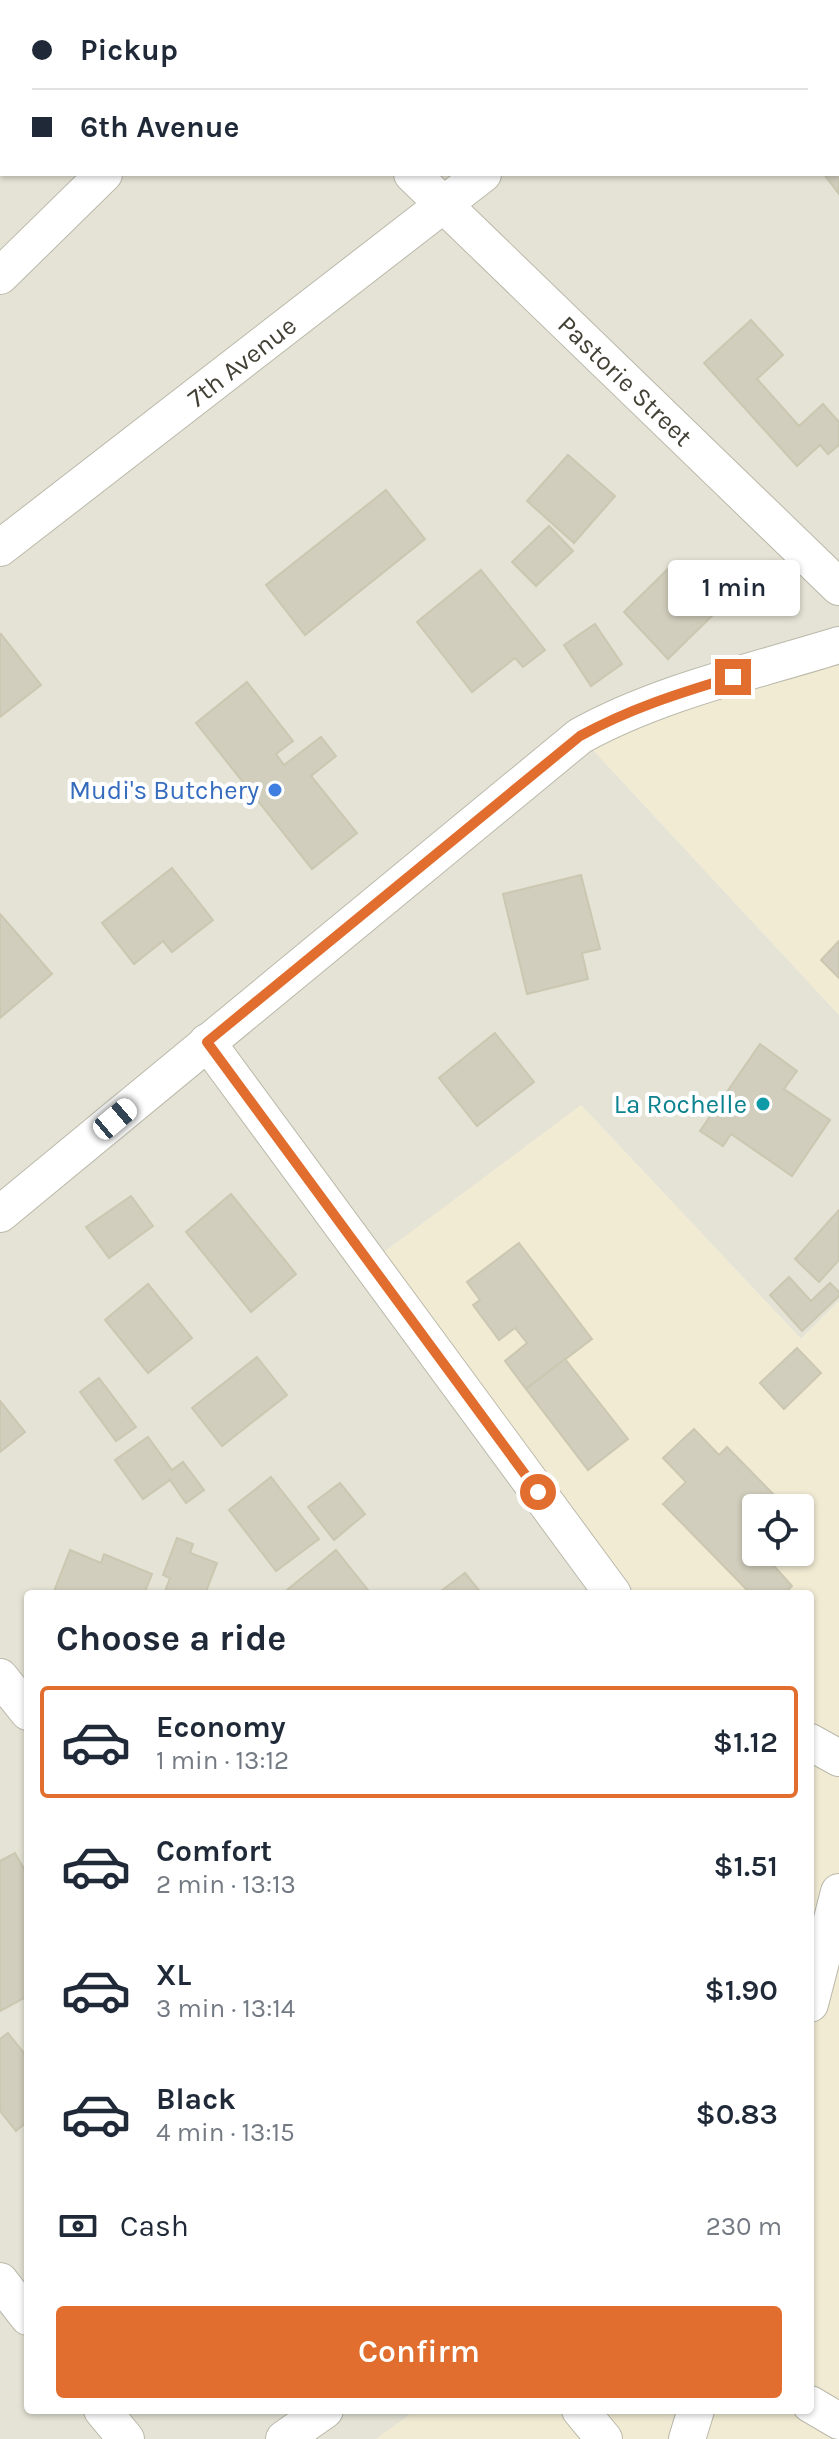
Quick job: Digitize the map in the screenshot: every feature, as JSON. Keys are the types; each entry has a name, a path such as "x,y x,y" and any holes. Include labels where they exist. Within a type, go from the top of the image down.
{"street":[{"path":"0,276 102,176"},
{"name":"Pastorie Street","path":"414,176 839,587"},
{"name":"7th Avenue","path":"0,548 481,176"},
{"path":"0,1214 580,736 653,701 839,645"},
{"path":"207,1042 610,1590"},
{"path":"0,1677 24,1707"},
{"path":"814,1744 839,1758"},
{"path":"814,1989 839,1892"},
{"path":"0,2281 24,2312"},
{"path":"814,2406 839,2421"},
{"path":"105,2414 126,2439"},
{"path":"284,2439 319,2414"},
{"path":"583,2414 604,2439"},
{"path":"687,2439 695,2414"}],"shaded area":[{"path":"0,176 839,176 839,645 580,736 839,1015 839,1301 801,1339 581,1105 613,1590 24,1590 24,2414 410,2414 376,2439 0,2439"},
{"path":"839,645 839,1015 580,736"},
{"path":"581,1105 801,1339 839,1301 839,2439 376,2439 410,2414 814,2414 814,1590 610,1590 369,1263"}],"building":[{"path":"839,176 839,194 826,177"},
{"path":"751,320 783,355 757,379 799,426 823,404 839,422 839,445 828,454 820,445 797,466 704,363"},
{"path":"568,455 615,496 574,543 527,501"},
{"path":"386,490 425,539 305,635 266,585"},
{"path":"549,526 573,551 536,586 512,562"},
{"path":"672,565 717,611 668,659 624,612"},
{"path":"481,570 545,650 523,667 515,658 472,692 417,622"},
{"path":"595,624 622,664 591,686 564,645"},
{"path":"0,635 41,685 0,717"},
{"path":"247,682 293,741 276,754 284,765 321,737 336,756 311,776 357,833 312,869 196,723"},
{"path":"172,868 213,920 172,952 163,941 134,964 102,923"},
{"path":"581,875 600,949 582,953 588,979 527,994 503,894"},
{"path":"0,914 52,974 0,1018"},
{"path":"839,941 839,978 821,960"},
{"path":"495,1033 534,1082 477,1126 439,1078"},
{"name":"La Rochelle","path":"760,1044 797,1071 784,1089 830,1120 792,1176 731,1134 723,1146 700,1131"},
{"path":"231,1194 296,1274 251,1312 186,1232"},
{"path":"131,1196 153,1226 109,1258 86,1227"},
{"path":"839,1210 839,1260 819,1282 795,1259"},
{"path":"519,1243 592,1339 526,1389 505,1361 527,1343 515,1328 499,1340 473,1305 480,1300 467,1282"},
{"path":"789,1277 811,1301 830,1283 839,1292 839,1296 802,1331 770,1295"},
{"path":"148,1284 192,1338 148,1373 105,1320"},
{"path":"797,1348 821,1373 784,1409 760,1383"},
{"path":"257,1357 287,1395 222,1446 192,1408"},
{"path":"565,1359 628,1439 588,1470 526,1389"},
{"path":"99,1378 136,1427 116,1441 80,1392"},
{"path":"0,1401 25,1432 0,1452"},
{"path":"694,1429 719,1455 727,1447 773,1494 742,1494 742,1566 774,1566 792,1586 788,1590 747,1590 663,1504 686,1482 663,1458"},
{"path":"148,1437 172,1470 183,1462 204,1490 186,1503 170,1480 143,1499 115,1460"},
{"path":"271,1477 319,1539 276,1571 229,1510"},
{"path":"340,1483 365,1514 334,1540 308,1507"},
{"path":"177,1538 193,1544 190,1553 217,1563 207,1590 166,1590 170,1578 163,1575"},
{"path":"70,1550 101,1563 104,1554 152,1574 146,1590 55,1590"},
{"path":"336,1550 368,1590 287,1590"},
{"path":"465,1573 479,1590 442,1590"},
{"path":"15,1853 24,1869 24,1998 0,2011 0,1861"},
{"path":"8,2033 24,2053 24,2124 16,2131 0,2111 0,2039"}],"place":[{"name":"Mudi's Butchery","path":"275,790"},
{"name":"La Rochelle","path":"763,1104"}],"route":[{"path":"538,1492 207,1042 580,736 653,701 733,677"}]}
